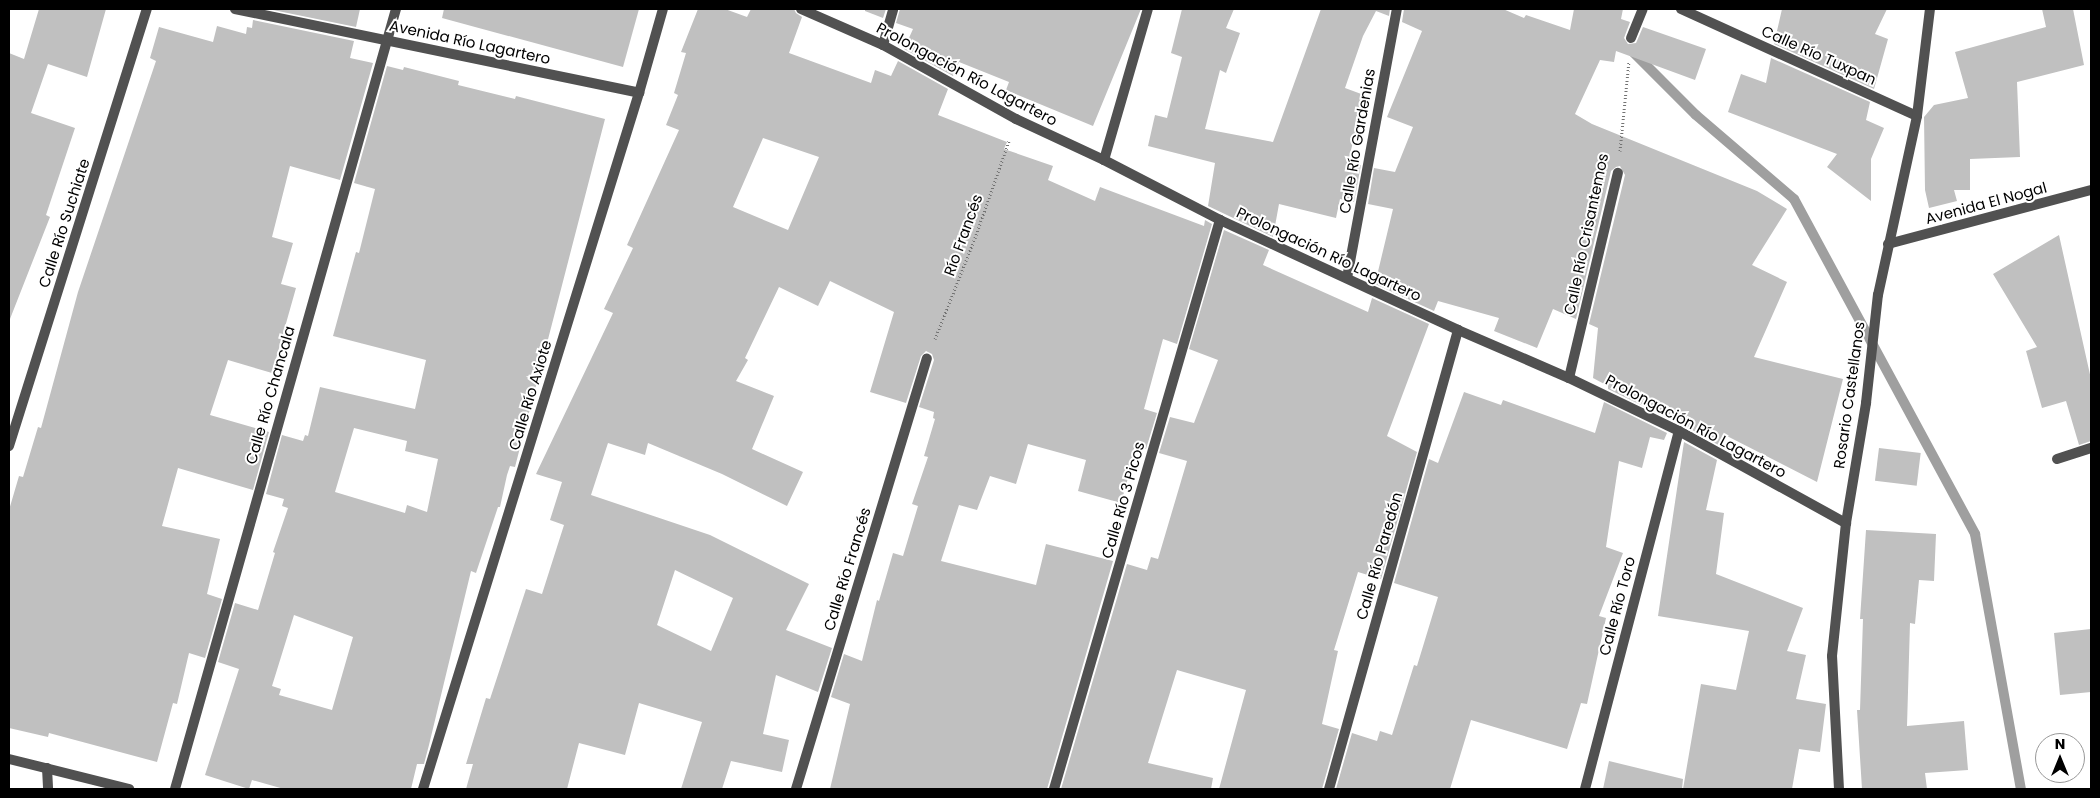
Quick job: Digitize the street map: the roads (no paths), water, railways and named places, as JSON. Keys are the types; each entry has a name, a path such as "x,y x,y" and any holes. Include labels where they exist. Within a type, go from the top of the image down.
{"street":[{"name":"Calle Río Suchiate","path":"9,446 147,9"},
{"name":"Avenida Río Lagartero","path":"235,9 639,93"},
{"name":"Calle Río Chancala","path":"175,789 396,9"},
{"name":"Calle Río Axiote","path":"423,789 639,93 663,9"},
{"name":"Prolongación Río Lagartero","path":"801,9 883,45 1016,119 1104,160 1220,220 1458,330 1569,378 1679,431 1846,523"},
{"path":"883,45 893,9"},
{"path":"1104,160 1148,9"},
{"name":"Calle Río Gardenias","path":"1347,278 1397,9"},
{"path":"1631,38 1643,9"},
{"name":"Calle Río Tuxpan","path":"1681,9 1917,116"},
{"name":"Rosario Castellanos","path":"1839,789 1832,656 1846,523 1866,403 1878,295 1917,116 1930,9"},
{"name":"Calle Río Crisantemos","path":"1569,378 1618,173"},
{"name":"Avenida El Nogal","path":"1888,244 2091,190"},
{"name":"Calle Río 3 Picos","path":"1054,789 1220,220"},
{"name":"Calle Río Paredón","path":"1329,789 1458,330"},
{"name":"Calle Río Francés","path":"796,789 927,358"},
{"name":"Calle Río Toro","path":"1585,789 1679,431"},
{"path":"2057,459 2091,448"},
{"path":"9,759 129,789"},
{"path":"47,768 48,789"}],"waterway":[{"path":"1633,52 1696,115 1794,199 1975,534 2021,789"}]}
